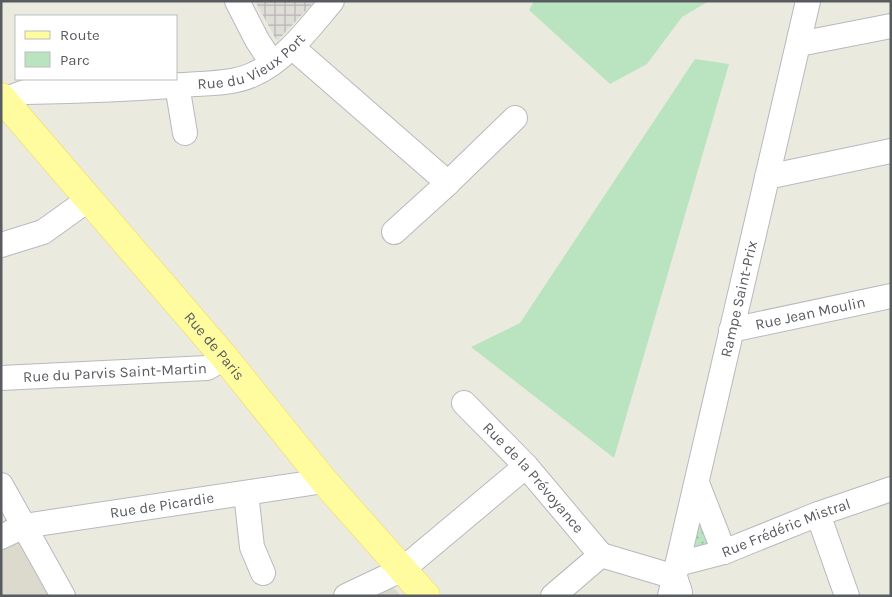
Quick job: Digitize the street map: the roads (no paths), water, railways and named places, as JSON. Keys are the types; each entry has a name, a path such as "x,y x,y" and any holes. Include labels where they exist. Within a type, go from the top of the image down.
{"main road":[{"name":"Rue de Paris","path":"3,98 225,358 324,481 426,596"}],"street":[{"path":"237,1 257,40 272,63"},
{"name":"Rue du Vieux Port","path":"3,98 25,92 224,82 251,76 292,48 332,1"},
{"name":"Rampe Saint-Prix","path":"676,583 731,330 808,1"},
{"path":"799,44 891,26"},
{"path":"292,48 448,183"},
{"path":"177,85 185,133"},
{"path":"394,232 448,183 514,118"},
{"path":"767,177 891,151"},
{"path":"1,245 43,232 89,200"},
{"name":"Rue Jean Moulin","path":"731,330 891,296"},
{"name":"Rue du Parvis Saint-Martin","path":"1,378 207,368 225,358"},
{"name":"Rue de la Prévoyance","path":"464,403 526,466 601,555"},
{"path":"346,596 403,569 526,466"},
{"name":"Rue de Picardie","path":"1,536 24,526 324,481"},
{"path":"697,483 724,552"},
{"path":"1,485 63,596"},
{"name":"Rue Frédéric Mistral","path":"676,583 724,552 818,514 891,489"},
{"path":"246,493 252,547 263,573"},
{"path":"818,514 847,596"},
{"path":"553,596 601,555 676,583"}]}
